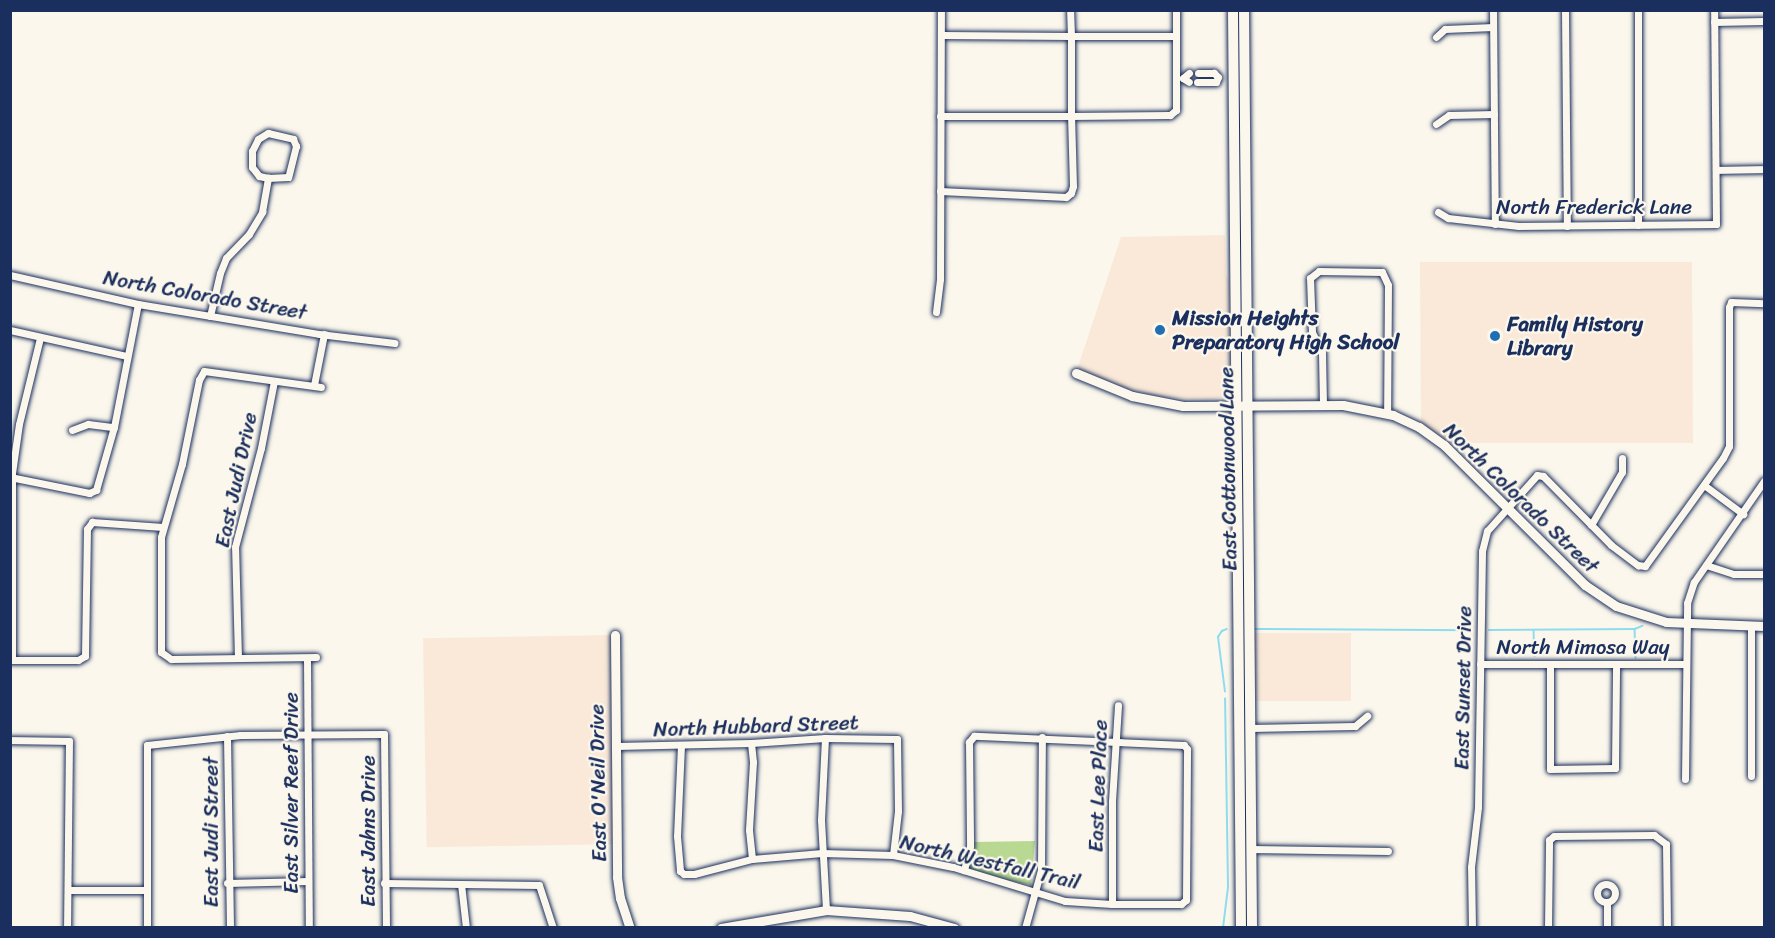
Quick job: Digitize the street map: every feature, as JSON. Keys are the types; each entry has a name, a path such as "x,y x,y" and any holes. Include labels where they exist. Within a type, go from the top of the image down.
{"main road":[{"name":"East Cottonwood Lane","path":"1233,10 1250,728 1252,927"},
{"name":"East Cottonwood Lane","path":"1241,927 1241,406 1245,10"}],"street":[{"path":"936,312 940,279 941,10"},
{"path":"940,190 1066,197 1071,193 1073,186 1070,10"},
{"path":"940,116 1170,115 1176,110 1192,77 1176,36 1176,10"},
{"path":"1493,10 1495,224"},
{"path":"1565,10 1566,226"},
{"path":"1638,10 1638,225"},
{"path":"1714,10 1716,170 1764,169"},
{"path":"1714,22 1764,21"},
{"path":"1436,37 1445,29 1493,27"},
{"path":"941,35 1176,36"},
{"path":"1192,77 1216,82 1218,77 1234,77"},
{"path":"1436,124 1449,115 1494,114"},
{"path":"268,133 293,139 296,146 288,177 268,178 259,176 252,167 252,151 258,139 268,133"},
{"name":"North Frederick Lane","path":"1438,212 1448,218 1495,224 1566,226 1716,224 1716,170"},
{"path":"210,316 223,265 226,258 249,234 262,212 268,178"},
{"path":"1323,405 1322,352 1311,323 1310,278 1319,271 1382,272 1388,285 1387,414"},
{"name":"North Colorado Street","path":"10,275 138,304 394,343"},
{"path":"1622,458 1623,472 1591,525 1611,545 1638,565 1645,566 1723,458 1729,446 1729,307 1731,302 1764,303"},
{"path":"11,477 89,493 96,490 114,427 126,356 138,304"},
{"path":"10,330 126,356"},
{"path":"316,657 171,659 161,652 163,527 182,464 199,380 204,371 317,386 324,334"},
{"path":"39,338 19,424 11,477 11,660 78,660 85,656 87,529 92,522 163,527"},
{"name":"North Colorado Street","path":"1076,374 1132,396 1183,406 1323,405 1367,408 1387,414 1419,428 1444,445 1592,590 1616,606 1648,617 1686,623 1764,626"},
{"name":"East Judi Drive","path":"238,658 235,547 261,448 274,381"},
{"path":"72,430 88,424 114,427"},
{"name":"East Sunset Drive","path":"1472,927 1471,867 1478,807 1482,544 1486,531 1537,476 1543,476 1591,525"},
{"path":"1685,778 1687,603 1694,582 1764,481"},
{"path":"1704,485 1743,514"},
{"path":"1706,565 1734,574 1764,574"},
{"path":"1751,626 1751,776"},
{"name":"East O'Neil Drive","path":"615,635 617,877 620,898 630,927"},
{"name":"East Silver Reef Drive","path":"307,658 309,927"},
{"name":"North Mimosa Way","path":"1480,664 1686,664"},
{"path":"1550,664 1550,768 1615,768 1616,664"},
{"name":"East Lee Place","path":"1112,904 1112,801 1118,705"},
{"path":"1250,728 1355,726 1366,716"},
{"path":"147,927 147,745 227,736 308,734"},
{"name":"East Jahns Drive","path":"308,734 384,734 386,927"},
{"name":"East Judi Street","path":"227,736 227,883 230,927"},
{"path":"964,870 970,846 969,742 974,736 1042,737 1116,743"},
{"path":"1025,927 1041,870 1042,737"},
{"path":"825,738 822,853 825,910"},
{"name":"North Hubbard Street","path":"616,746 751,743 825,738 897,739 898,811 893,855"},
{"path":"10,740 69,741 67,927"},
{"path":"751,743 753,762 749,830 752,859"},
{"name":"North Westfall Trail","path":"681,745 677,836 680,871 694,874 752,859 822,853 893,855 964,870 1065,901 1181,904 1186,900 1187,749 1184,745 1116,743"},
{"path":"1548,927 1549,840 1554,836 1643,835 1662,838 1666,844 1667,927"},
{"path":"1251,849 1388,851"},
{"path":"227,883 308,881"},
{"path":"384,883 539,885 552,927"},
{"path":"461,884 466,927"},
{"path":"68,890 147,890"},
{"path":"1607,902 1607,927"},
{"path":"720,927 825,910 910,916 954,927"}],"shaded area":[{"name":"Mission Heights Preparatory High School","path":"1225,235 1226,276 1229,279 1230,389 1225,396 1214,399 1184,399 1152,395 1117,386 1077,370 1121,237"},
{"path":"1420,262 1692,262 1693,443 1449,443 1421,423"},
{"path":"1252,633 1351,633 1351,701 1252,701"},
{"path":"615,635 619,844 427,847 423,638"}],"green space":[{"path":"1035,841 1031,885 984,876 969,868 974,842"}],"waterway":[{"path":"1489,630 1635,629 1642,626"},
{"path":"1225,692 1218,637 1222,631 1227,629"},
{"path":"1255,629 1472,630"},
{"path":"1635,629 1636,658"},
{"path":"1534,630 1535,656"},
{"path":"1223,928 1228,887 1225,699"}],"place":[{"name":"Mission Heights Preparatory High School","path":"1160,330"},
{"name":"Family History Library","path":"1495,336"}]}
